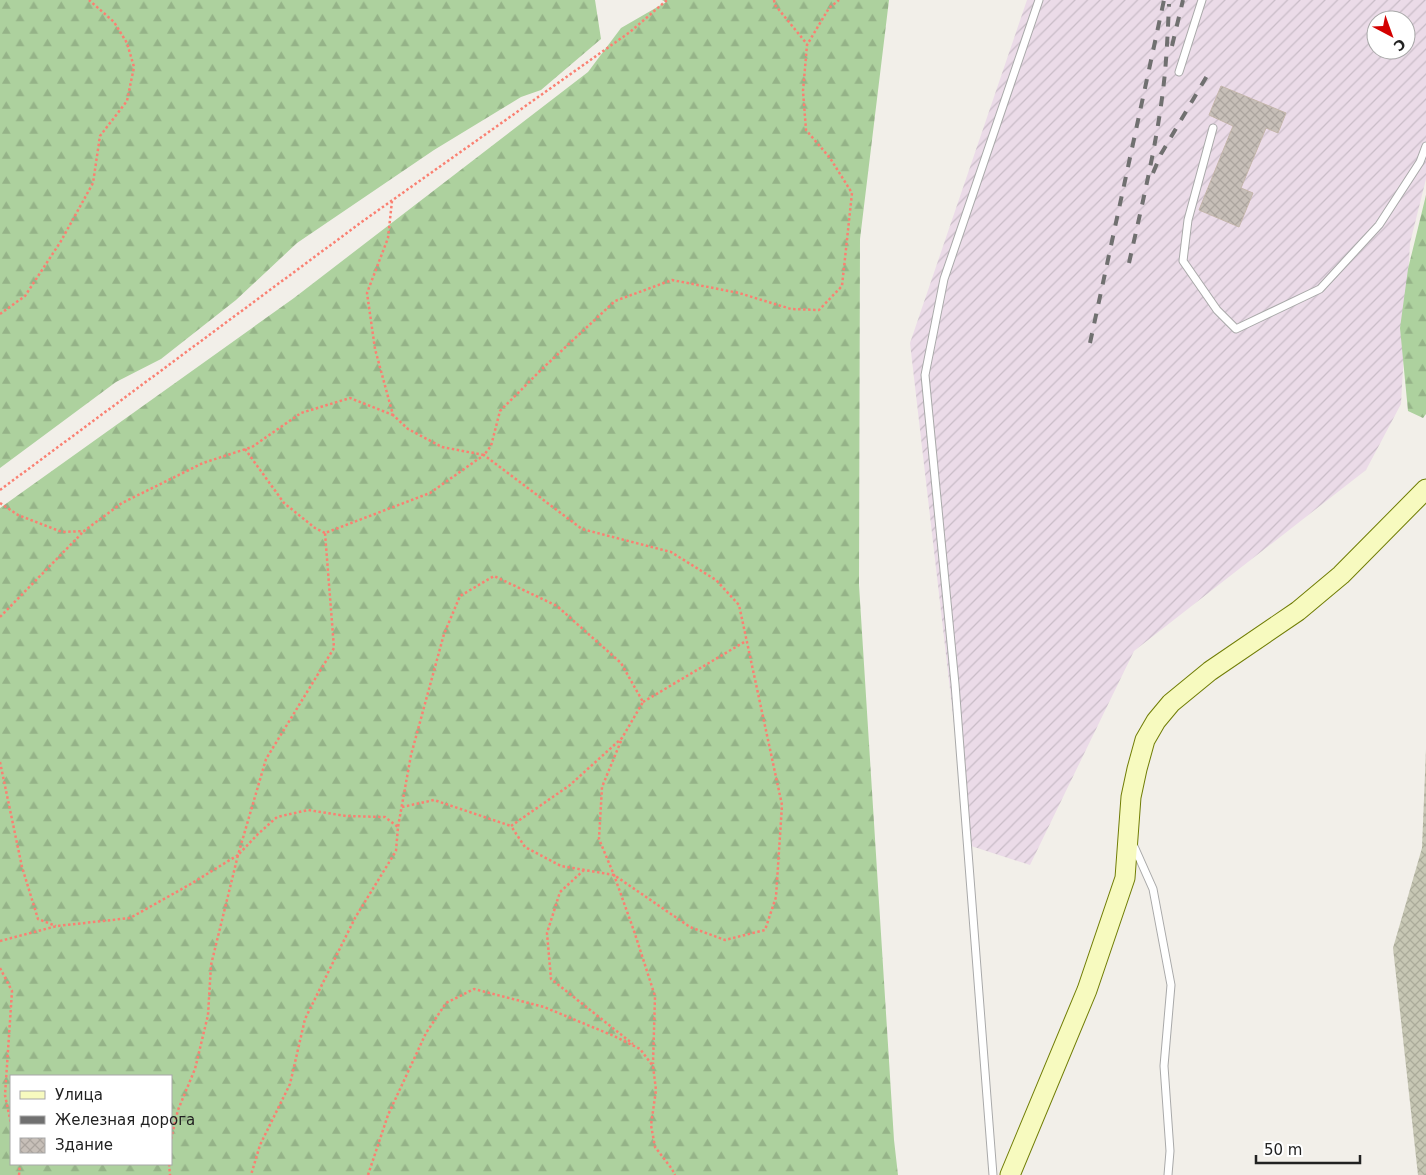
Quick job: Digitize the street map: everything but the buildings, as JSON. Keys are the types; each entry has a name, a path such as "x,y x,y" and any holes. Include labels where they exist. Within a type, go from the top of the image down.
{"street":[{"path":"1010,1175 1087,990 1108,933 1125,878 1130,836 1131,797 1137,769 1145,740 1156,721 1171,704 1210,671 1298,611 1341,576 1426,489"}],"lane":[{"path":"994,1175 958,724 925,375 944,279 1039,0"},
{"path":"1179,72 1202,0"},
{"path":"1213,128 1188,220 1184,261 1217,310 1236,329 1320,289 1379,225 1420,162 1426,146"},
{"path":"1130,836 1153,889 1171,985 1164,1066 1170,1151 1168,1175"}],"path":[{"path":"0,314 25,296 61,241 93,183 100,136 127,101 134,67 127,43 114,22 89,0"},
{"path":"0,490 392,201 630,32 667,0"},
{"path":"774,0 774,5 808,45"},
{"path":"245,449 284,503 315,528 326,533 430,493 484,455 492,446 500,411 615,301 672,280 738,293 791,308 819,310 842,286 852,193 830,158 806,130 802,91 808,45 829,8 839,0"},
{"path":"392,201 388,238 366,293 375,349 393,415"},
{"path":"0,617 84,532 122,503 203,463 252,447 301,413 350,398 393,415 408,428 442,447 484,455 582,529 671,552 716,580 739,605 782,805 776,897 765,930 725,940 690,927 614,875 561,866 525,846 511,826 434,800 402,807"},
{"path":"0,504 18,515 62,532 84,532"},
{"path":"172,1135 178,1110 195,1069 208,1015 211,965 238,855 266,759 334,648 326,533"},
{"path":"251,1175 260,1146 290,1084 305,1019 355,918 396,851 398,827 411,755 444,634 460,596 494,576 557,606 621,663 643,702"},
{"path":"675,1175 655,1148 651,1126 656,1090 654,996 614,875 599,839 602,787 622,738 643,702 746,641"},
{"path":"511,826 570,785 622,738"},
{"path":"0,762 22,867 38,918 57,926"},
{"path":"0,941 57,926 130,918 190,886 238,855 277,817 308,810 346,816 385,817 398,827"},
{"path":"584,870 560,892 547,933 551,979 640,1049 654,1066"},
{"path":"0,968 12,991 4,1095 10,1120"},
{"path":"368,1175 388,1115 426,1033 446,1003 474,989 544,1007 640,1049"}],"shaded area":[{"path":"1027,0 1426,0 1426,179 1410,243 1401,404 1366,470 1134,651 1030,865 968,845 910,343"},
{"path":"1426,749 1426,1175 1418,1175 1393,948 1422,848"}],"green space":[{"path":"0,0 595,0 601,39 541,90 521,97 434,150 297,243 236,300 161,359 116,382 0,468"},
{"path":"662,0 889,0 860,239 859,585 894,1140 898,1175 0,1175 0,508 294,298 588,72 621,28 666,2"},
{"path":"1426,195 1426,414 1423,418 1408,411 1400,328 1408,269"}],"railway":[{"path":"1090,343 1164,0"},
{"path":"1172,46 1183,0"},
{"path":"1129,263 1159,120 1165,72 1169,4"},
{"path":"1153,173 1161,154 1211,69"}]}
